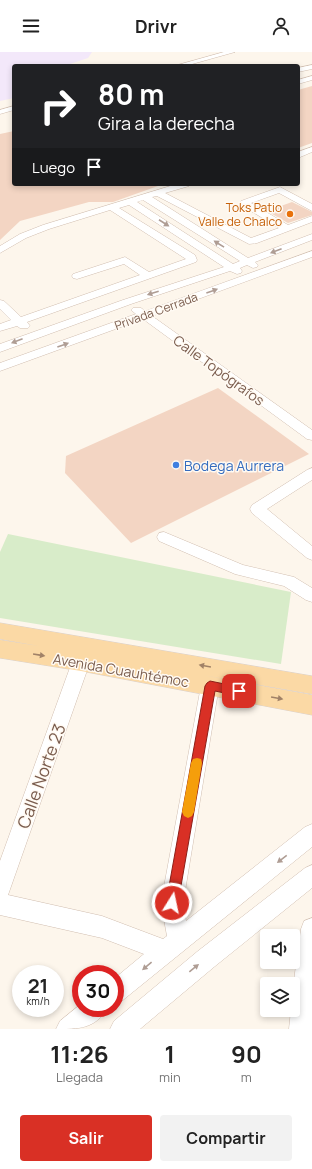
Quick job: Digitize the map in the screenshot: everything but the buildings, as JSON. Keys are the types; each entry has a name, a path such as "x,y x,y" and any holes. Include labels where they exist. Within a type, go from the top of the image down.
{"main road":[{"name":"Avenida Cuauhtémoc","path":"0,631 312,685"},
{"name":"Avenida Cuauhtémoc","path":"0,649 81,662 312,705"}],"street":[{"path":"185,64 232,52"},
{"path":"300,70 312,67"},
{"path":"300,81 312,78"},
{"path":"0,112 12,109"},
{"path":"300,154 312,149"},
{"path":"0,250 23,236 46,227 113,208 180,186"},
{"path":"288,229 244,204 280,190 312,208"},
{"path":"158,193 249,241 288,229 312,219"},
{"path":"145,197 263,273"},
{"path":"131,202 247,278"},
{"path":"0,328 192,260 191,257 113,208"},
{"name":"Privada Cerrada","path":"0,348 32,335 247,262 312,237"},
{"name":"Privada Cerrada","path":"0,367 45,352 312,254"},
{"path":"100,293 77,276 125,260 147,276"},
{"name":"Calle Topógrafos","path":"127,302 312,436"},
{"path":"0,303 32,335 45,352"},
{"path":"312,473 257,509 312,554"},
{"path":"164,537 240,570 288,581 312,596"},
{"name":"Calle Norte 23","path":"0,890 81,662"},
{"path":"172,945 172,903 210,686"},
{"path":"124,985 312,834"},
{"path":"122,1029 141,1020 312,875"},
{"path":"0,904 102,926 172,945"},
{"path":"301,1029 308,981 312,929"},
{"path":"68,1029 83,1017"}],"shaded area":[{"path":"0,52 92,52 88,58 70,64 12,64 12,98 0,101"}],"green space":[{"path":"8,534 291,592 281,664 0,618 0,552"}],"slow traffic":[{"path":"188,812 197,763"}],"place":[{"name":"Toks Patio Valle de Chalco","path":"290,214"},
{"name":"Bodega Aurrera","path":"176,465"}],"route":[{"path":"172,903 210,686 239,691"}]}
